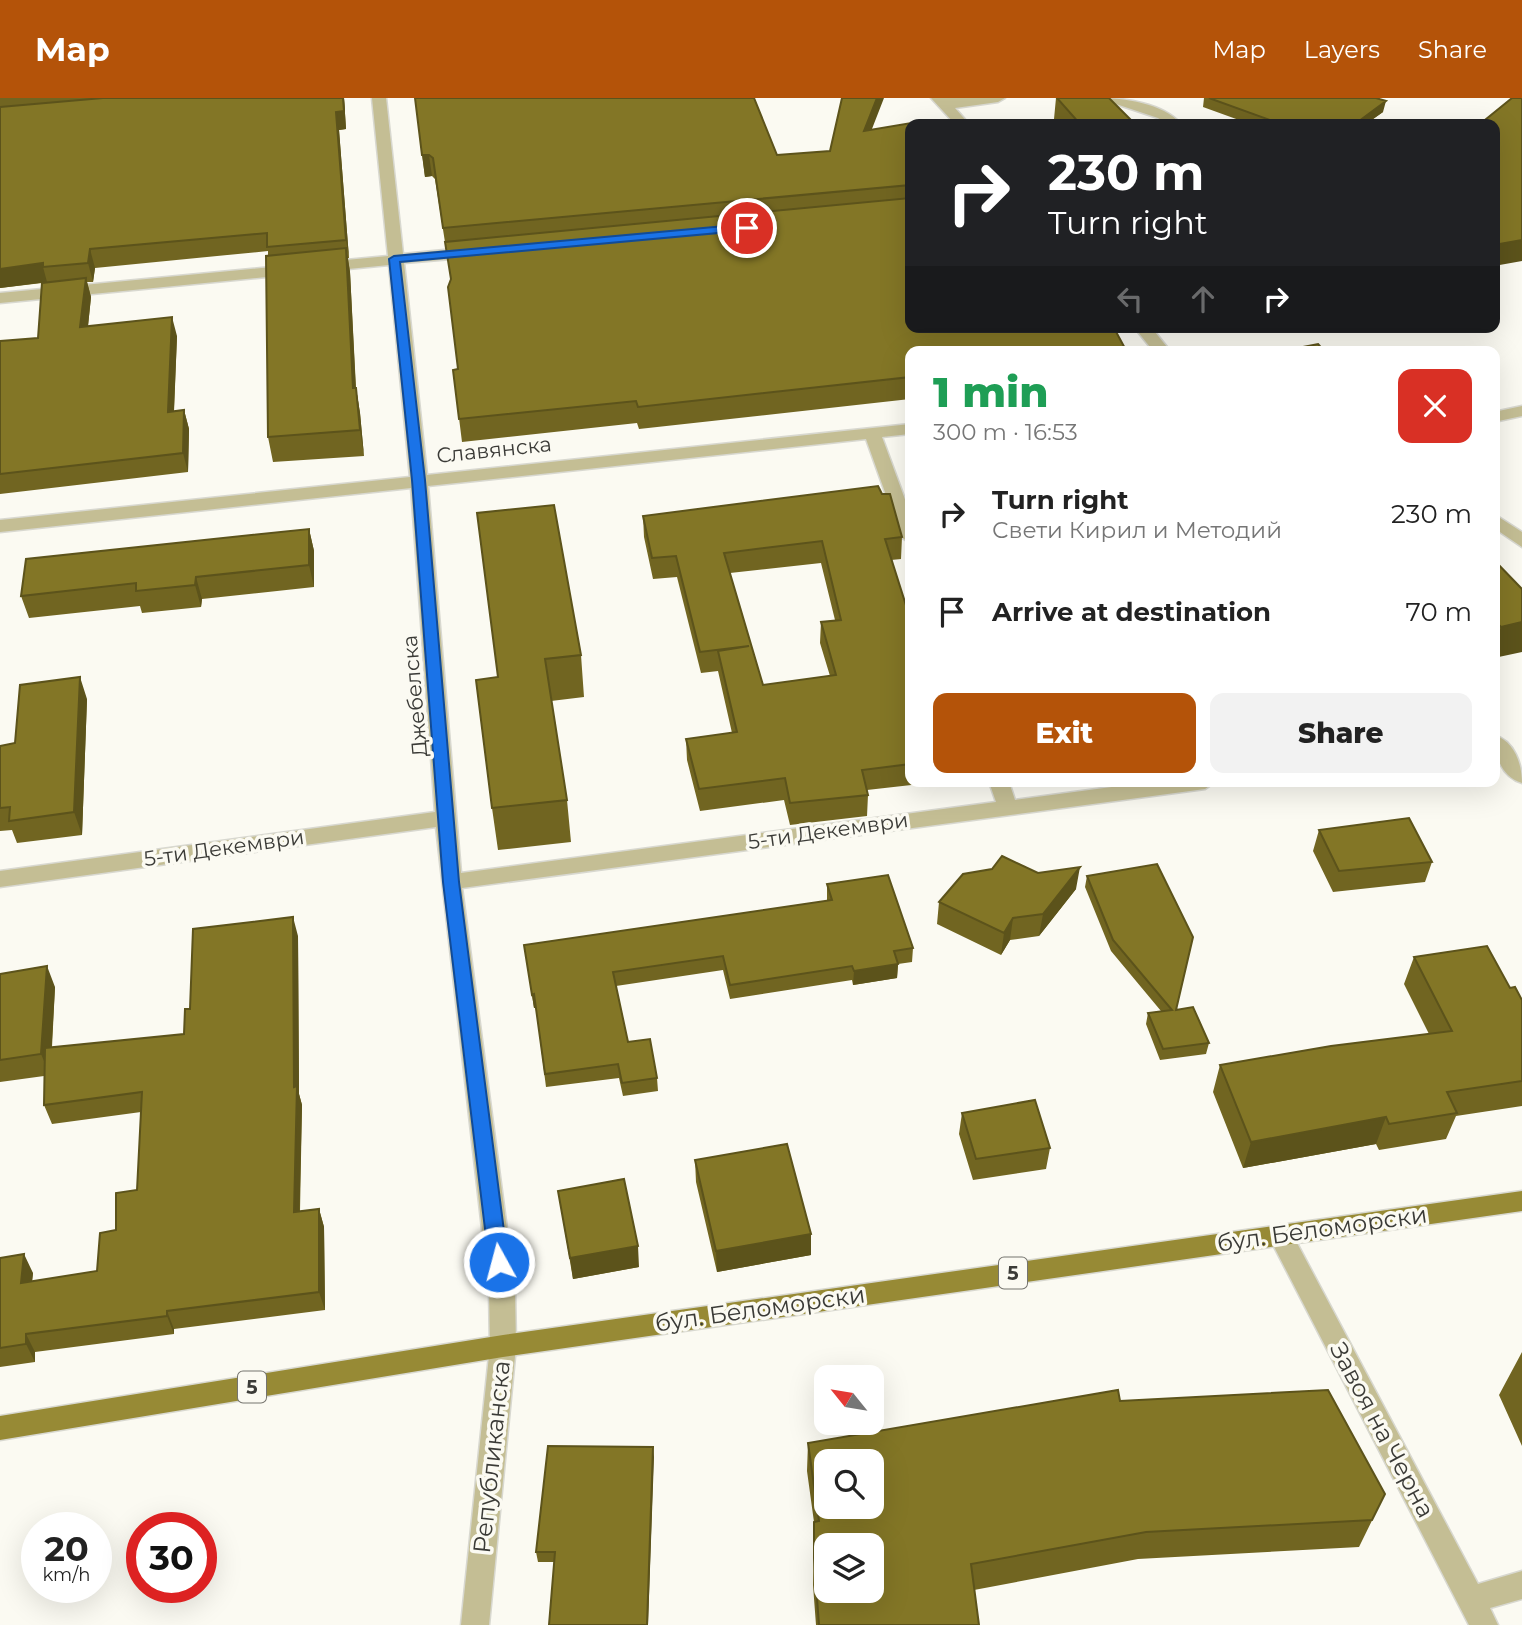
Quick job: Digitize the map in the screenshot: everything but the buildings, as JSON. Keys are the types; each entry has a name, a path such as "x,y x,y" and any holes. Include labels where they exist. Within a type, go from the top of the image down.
{"main road":[{"name":"бул. Беломорски","path":"0,1428 503,1346 1522,1201"}],"street":[{"name":"Джебелска","path":"379,98 419,480 451,882 502,1290"},
{"path":"941,102 998,98"},
{"path":"1105,98 1163,115 1168,119"},
{"path":"941,102 957,119"},
{"path":"0,298 492,251"},
{"path":"1500,416 1522,411"},
{"name":"Славянска","path":"0,526 905,430"},
{"path":"872,433 905,523"},
{"path":"1500,524 1522,541"},
{"path":"1500,750 1522,776"},
{"path":"1001,787 1007,806"},
{"name":"5-ти Декември","path":"451,882 1164,787"},
{"name":"5-ти Декември","path":"0,878 448,818"},
{"name":"Завоя на Черна","path":"1280,1235 1484,1625"},
{"name":"Републиканска","path":"475,1625 503,1346 502,1290"},
{"path":"1471,1600 1522,1586"}],"route":[{"path":"499,1262 451,882 419,480 394,259 747,228"}]}
